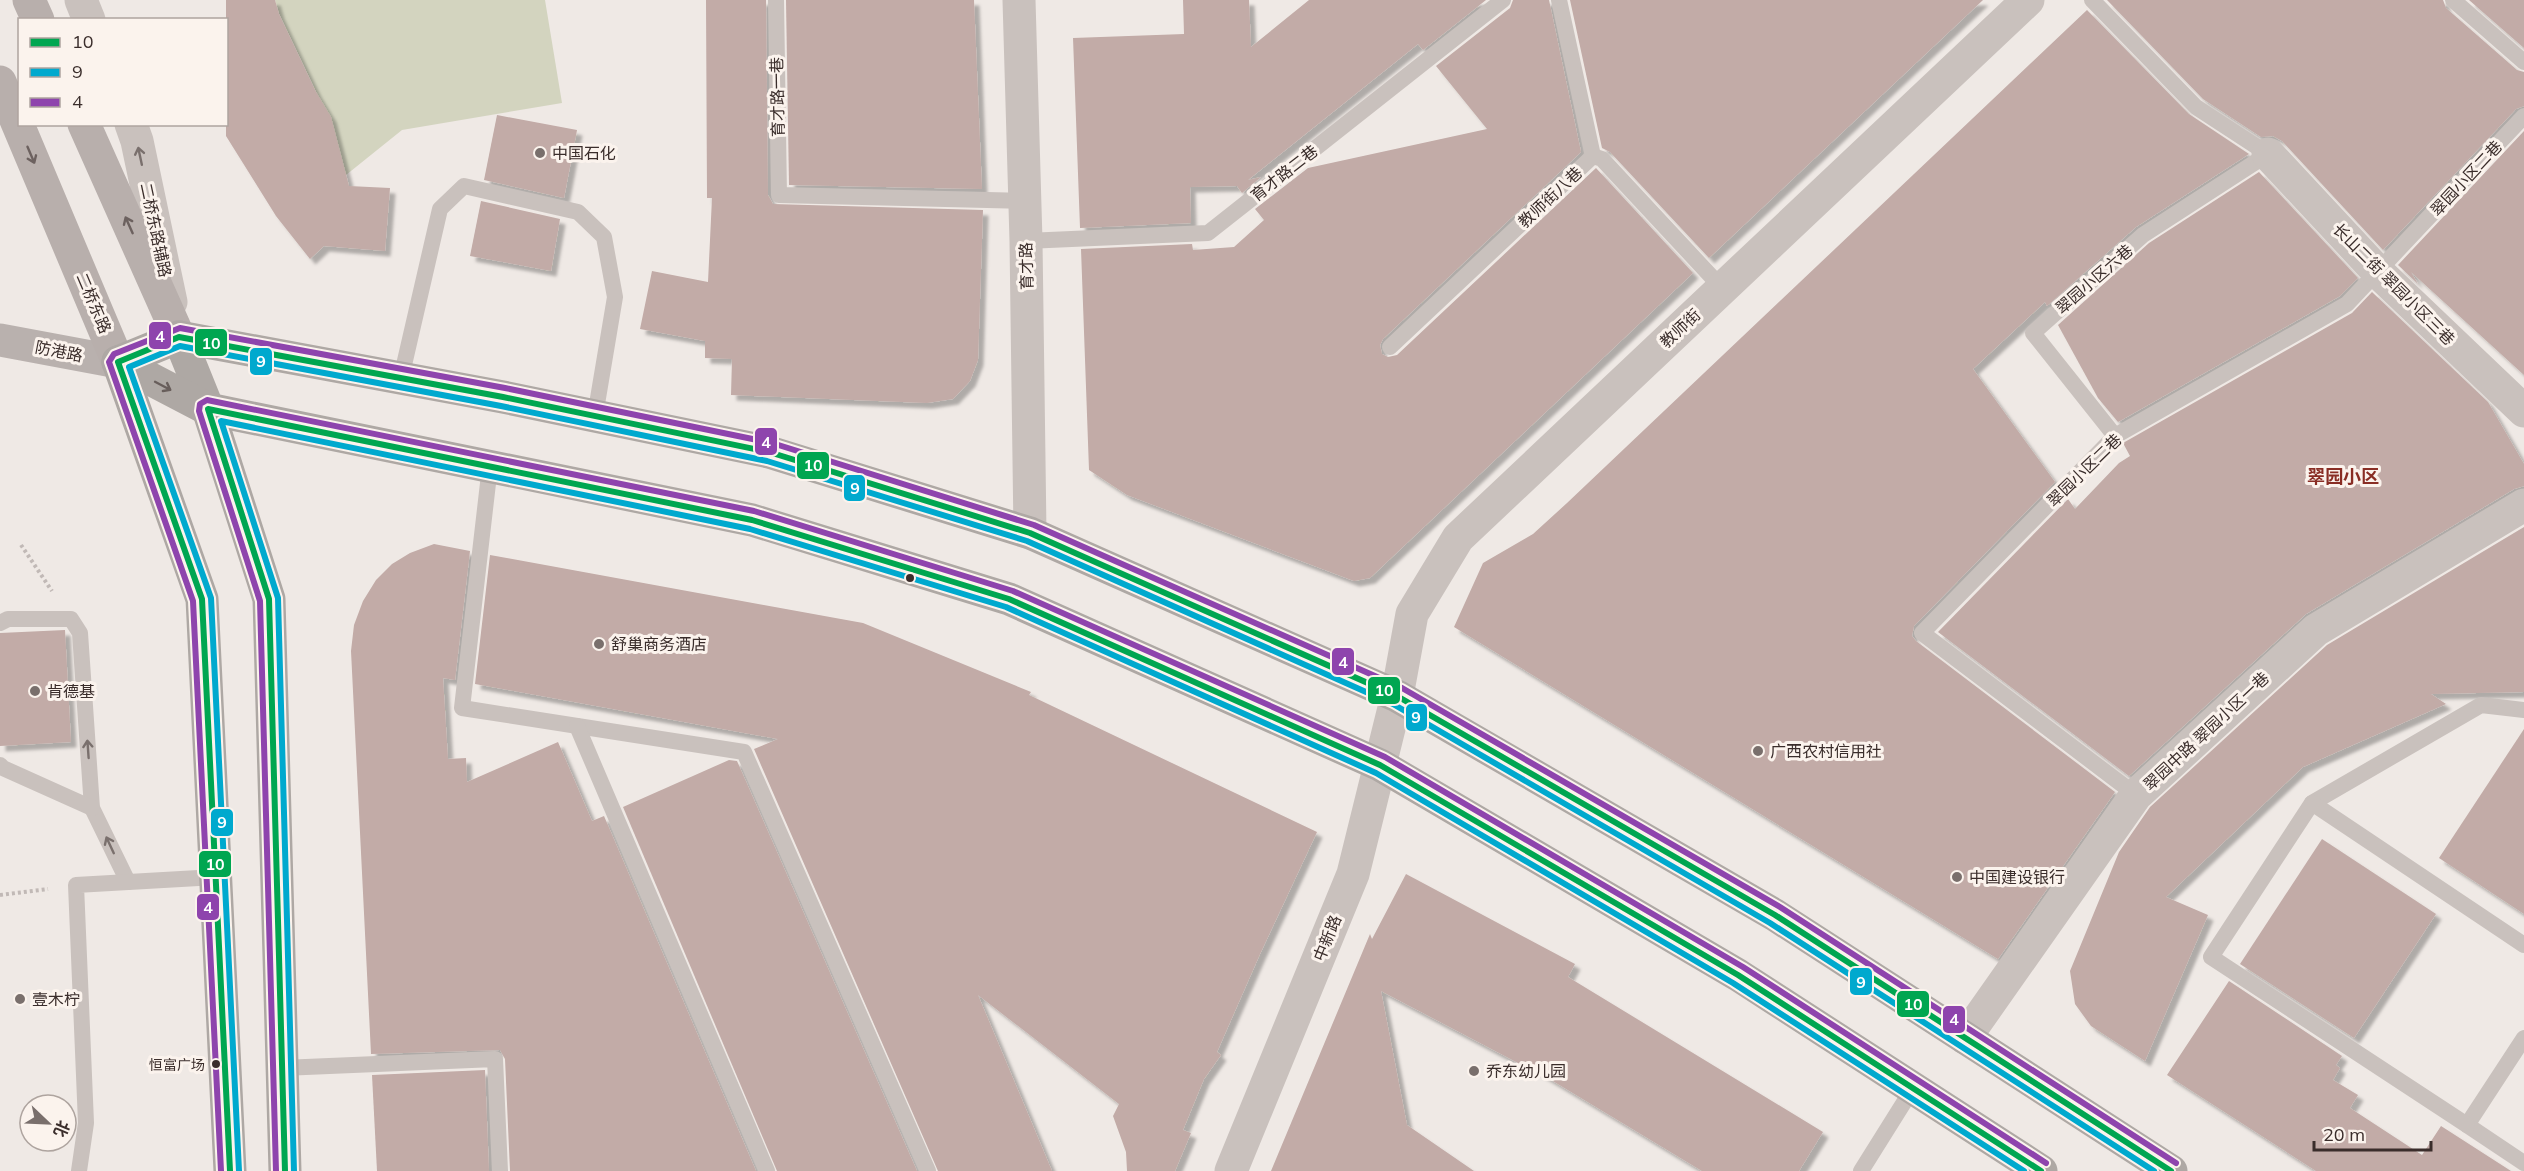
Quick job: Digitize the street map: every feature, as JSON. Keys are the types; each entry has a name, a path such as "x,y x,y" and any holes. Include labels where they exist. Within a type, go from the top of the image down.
{"highway":[{"path":"178,336 208,409 269,599 285,1171"},
{"path":"118,362 178,336 595,416 769,452 1030,533 1397,696 1775,915 2171,1171"},
{"name":"防港路","path":"118,362 208,409 752,520 1009,599 1380,765 1738,975 2041,1171"},
{"name":"二桥东路","path":"118,362 202,598 230,1171"}],"main road":[{"path":"29,0 37,18"},
{"name":"二桥东路","path":"0,82 18,125"},
{"name":"二桥东路","path":"19,126 118,362"},
{"path":"85,126 178,336"}],"street":[{"path":"81,0 87,18"},
{"name":"育才路","path":"1019,0 1026,241 1030,533"},
{"name":"教师街","path":"1397,696 1412,614 1458,538 2028,0"},
{"name":"二桥东路辅路","path":"132,126 137,141 178,336"},
{"name":"长山二街 翠园小区三巷","path":"2268,154 2378,272 2524,411"},
{"name":"防港路","path":"0,340 118,362"},
{"name":"翠园中路 翠园小区一巷","path":"1965,1038 2136,795 2316,630 2524,505"},
{"name":"中新路","path":"1231,1171 1353,874 1397,696"}],"lane":[{"name":"育才路一巷","path":"776,0 779,195 1025,201"},
{"name":"育才路二巷","path":"1026,241 1208,233 1503,0"},
{"name":"教师街八巷","path":"1390,347 1593,156 1559,0"},
{"path":"2092,0 2196,108 2268,154"},
{"path":"2453,0 2524,62"},
{"name":"翠园小区二巷","path":"2136,795 1922,633 2115,436 2347,304 2524,116"},
{"name":"翠园小区六巷","path":"2115,436 2033,333 2144,235 2268,154"},
{"path":"1593,156 1602,159 1722,288"},
{"path":"401,378 440,209 464,186 578,212 604,237 615,297 595,416"},
{"path":"490,466 462,708 744,752 928,1171"},
{"path":"0,623 8,620 71,619 80,633 92,808 128,882"},
{"path":"2524,710 2481,705 2312,803 2211,957 2524,1163"},
{"path":"577,726 767,1171"},
{"path":"0,765 92,808"},
{"path":"2312,803 2524,945"},
{"path":"79,1171 86,1123 76,885 216,877"},
{"path":"2467,1125 2524,1038"},
{"path":"282,1068 495,1059 500,1171"},
{"path":"1861,1171 1914,1088"}],"path":[{"path":"21,545 71,619"},
{"path":"0,895 76,885"}],"green space":[{"path":"275,0 545,0 562,103 402,130 346,175 316,92 279,14"}],"building":[{"path":"226,0 275,0 279,14 316,92 331,117 349,186 390,188 385,251 324,246 310,259 276,216 226,136 226,126 228,126 228,18 226,18"},
{"path":"706,0 766,0 768,195 773,204 983,210 978,360 970,381 953,399 927,403 731,395 732,359 705,358 705,341 640,329 652,271 708,282 712,198 707,198"},
{"path":"786,0 974,0 982,189 789,185"},
{"path":"1183,0 1249,0 1251,47 1309,0 1486,0 1423,50 1418,44 1248,180 1261,177 1242,193 1237,186 1190,187 1191,223 1080,228 1073,38 1184,34"},
{"path":"1513,0 1549,0 1581,152 1383,339 1380,345 1382,354 1388,357 1397,355 1596,168 1693,273 1370,578 1354,581 1127,495 1089,470 1081,249 1192,244 1193,250 1234,247 1264,220 1255,209 1308,168 1487,129 1436,66 1510,8"},
{"path":"1570,0 1983,0 1709,258 1610,152 1602,148"},
{"path":"2107,0 2443,0 2446,8 2517,70 2524,72 2524,106 2516,109 2383,250 2282,141 2273,136 2261,137 2203,99"},
{"path":"2469,0 2524,0 2524,48"},
{"path":"2087,10 2189,114 2249,154 2136,227 2047,306 2045,302 1973,369 2055,482 1914,626 1912,636 2115,792 1998,959 1454,627 1483,563 1533,534 1567,503"},
{"path":"497,115 577,130 564,198 484,180"},
{"path":"2524,131 2524,375 2411,272 2418,284 2398,265"},
{"path":"2259,172 2358,278 2340,296 2118,422 2098,398 2058,325 2149,243"},
{"path":"481,201 560,219 551,271 470,256"},
{"path":"2372,292 2488,402 2524,464 2524,486 2514,489 2306,614 2129,776 1938,632 2068,499 2075,509 2119,463 2130,456 2123,443 2352,313"},
{"path":"2524,527 2524,692 2431,694 2446,704 2303,767 2166,897 2208,915 2145,1061 2091,1026 2075,1004 2070,971 2119,852 2150,807 2327,645"},
{"path":"434,544 470,551 455,680 443,678 448,759 466,758 467,782 558,742 592,821 604,816 756,1171 510,1171 505,1059 500,1050 371,1054 351,651 354,625 363,601 376,580 392,564 410,553"},
{"path":"490,555 863,623 1031,692 1029,695 1317,832 1217,1052 1221,1055 1204,1079 1183,1130 1191,1133 1175,1171 1127,1171 1126,1152 1113,1116 1119,1104 978,995 1052,1171 938,1171 754,749 778,739 475,684"},
{"name":"肯德基","path":"65,630 71,742 0,746 0,633"},
{"path":"2524,729 2524,914 2439,858"},
{"path":"729,760 737,761 917,1171 777,1171 623,807"},
{"path":"2322,839 2436,914 2354,1038 2240,964"},
{"path":"1406,874 1575,964 1568,977 1823,1132 1799,1171 1702,1171 1523,1063 1522,1065 1381,991 1407,1125 1474,1171 1271,1171 1370,934 1372,939"},
{"path":"2229,981 2342,1056 2336,1065 2340,1068 2333,1080 2358,1095 2350,1108 2422,1155 2441,1126 2511,1171 2316,1171 2167,1075"},
{"path":"485,1070 489,1171 377,1171 372,1075"}],"transit line":[{"name":"4","path":"221,1171 193,601 109,362 114,354 180,328 505,388 772,443 1034,525 1402,688 1780,907 2176,1163"},
{"name":"10","path":"230,1171 202,599 118,362 179,337 503,397 769,452 1030,533 1397,696 1775,915 2171,1171"},
{"name":"9","path":"239,1171 211,598 129,367 180,346 501,406 767,461 1027,541 1393,704 1770,923 2154,1171"},
{"name":"4","path":"276,1171 260,601 199,411 200,404 207,400 754,511 1013,591 1385,757 1743,967 2046,1163"},
{"name":"10","path":"285,1171 269,599 208,409 752,520 1009,599 1380,765 1738,975 2041,1171"},
{"name":"9","path":"294,1171 278,598 221,421 750,529 1006,607 1376,773 1733,983 2024,1171"}],"place":[{"name":"中国石化","path":"540,153"},
{"name":"舒巢商务酒店","path":"599,644"},
{"name":"肯德基","path":"35,691"},
{"name":"广西农村信用社","path":"1758,751"},
{"name":"中国建设银行","path":"1957,877"},
{"name":"壹木柠","path":"20,999"},
{"name":"恒富广场","path":"216,1064"},
{"name":"乔东幼儿园","path":"1474,1071"}],"district":[{"name":"翠园小区","path":"2343,477"}]}
